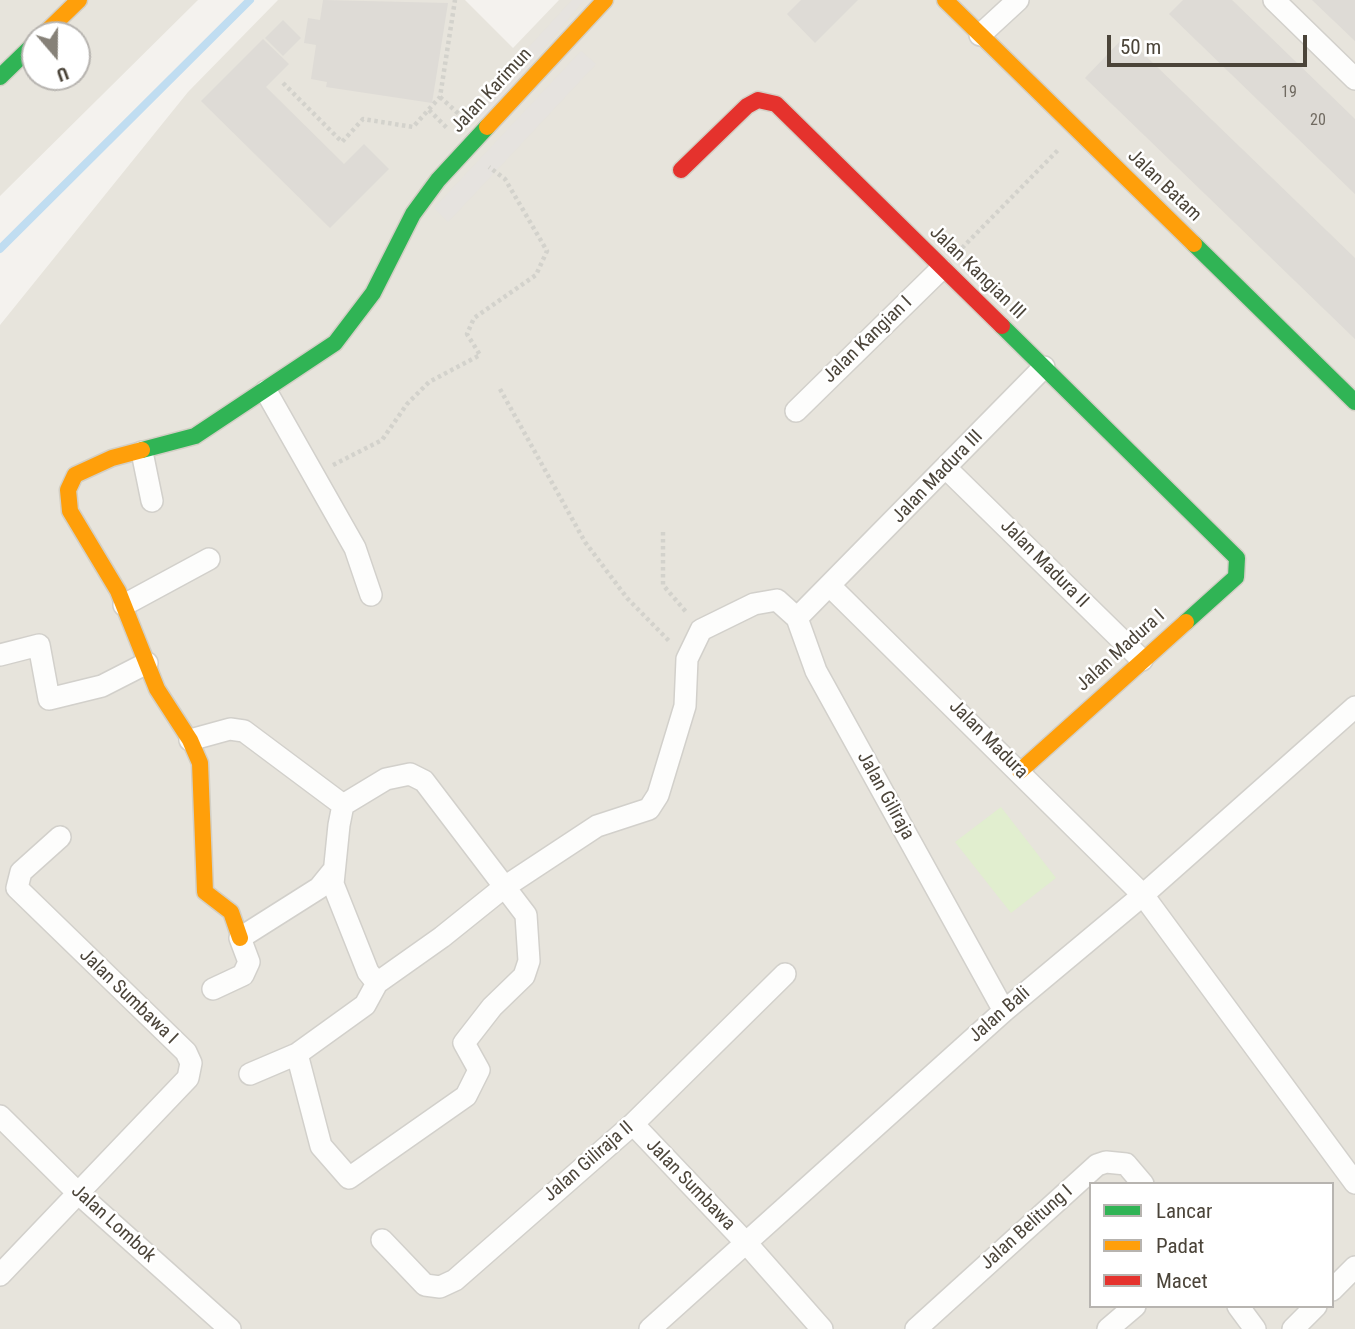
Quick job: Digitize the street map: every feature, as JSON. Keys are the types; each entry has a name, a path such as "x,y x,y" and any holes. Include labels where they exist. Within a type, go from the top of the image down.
{"main road":[{"path":"57,21 79,0"},
{"name":"Jalan Karimun","path":"240,938 231,912 205,892 200,763 190,740 157,689 124,605 70,512 68,490 75,475 112,458 195,436 335,343 373,293 414,214 467,148 605,0"},
{"name":"Jalan Batam","path":"945,0 1355,402"},
{"path":"0,77 21,57"},
{"name":"Jalan Kangian III","path":"681,170 747,106 758,100 776,104 1237,558"},
{"name":"Jalan Madura I","path":"1020,771 1236,577 1237,558"}],"street":[{"path":"980,35 1018,0"},
{"path":"1274,0 1355,79"},
{"name":"Jalan Kangian I","path":"796,411 941,269"},
{"name":"Jalan Madura III","path":"831,587 1044,367"},
{"path":"266,391 355,548 371,595"},
{"path":"142,452 152,501"},
{"name":"Jalan Madura II","path":"947,468 1142,660"},
{"path":"124,605 209,559"},
{"path":"250,1074 297,1054 365,1005 377,983 442,937 503,888 597,826 649,809 658,795 685,706 687,659 701,630 754,604 777,600 797,618 831,587"},
{"name":"Jalan Madura","path":"831,587 1143,895 1355,1183"},
{"name":"Jalan Giliraja","path":"797,618 816,671 1004,1011"},
{"path":"0,654 39,645 49,699 102,686 147,663"},
{"name":"Jalan Bali","path":"650,1329 748,1245 1004,1011 1143,895 1355,707"},
{"path":"190,740 230,729 244,731 344,805"},
{"path":"297,1054 321,1146 349,1178 466,1096 479,1070 464,1043 492,1007 524,976 529,961 526,915 424,781 410,774 400,774 344,805"},
{"path":"344,805 332,872 333,884 368,972 377,983"},
{"name":"Jalan Sumbawa I","path":"60,836 21,872 17,888 186,1052 191,1063 188,1078 79,1194"},
{"path":"213,989 243,975 249,962 240,938 318,888 332,872"},
{"name":"Jalan Giliraja II","path":"382,1240 425,1285 440,1287 455,1280 633,1124 785,974"},
{"name":"Jalan Lombok","path":"0,1116 79,1194 230,1329"},
{"name":"Jalan Sumbawa","path":"633,1124 748,1245 822,1329"},
{"name":"Jalan Belitung I","path":"916,1329 1097,1165 1106,1162 1126,1164 1141,1182"},
{"path":"0,1275 79,1194"},
{"path":"1334,1288 1355,1267"},
{"path":"1108,1329 1133,1308"},
{"path":"1239,1308 1255,1329"},
{"path":"1293,1329 1314,1308"}],"path":[{"path":"283,83 342,142 363,120 413,127 440,97 455,0"},
{"path":"440,97 453,109"},
{"path":"429,110 440,121"},
{"path":"941,269 1077,131"},
{"path":"314,475 382,440 407,404 429,382 480,355 467,334 474,318 536,275 547,251 505,179 467,148"},
{"path":"500,389 584,542 627,598 687,659"},
{"path":"663,532 663,585 701,630"}],"shaded area":[{"path":"0,0 198,0 0,196"},
{"path":"278,0 465,0 513,48 559,0 1355,0 1355,1329 0,1329 0,325 188,92"},
{"path":"572,0 584,0 483,121 471,110"},
{"path":"581,51 596,64 448,222 434,208"}],"green space":[{"path":"1001,807 1056,878 1011,913 955,842"}],"building":[{"path":"323,0 448,3 432,103 326,87 327,82 311,79 316,45 304,43 308,18 320,20"},
{"path":"801,0 858,0 815,43 787,14"},
{"path":"1183,0 1232,0 1355,119 1355,194 1169,14"},
{"path":"1312,0 1355,0 1355,41 1333,20"},
{"path":"283,20 301,38 283,56 265,38"},
{"path":"1125,36 1355,258 1355,339 1085,78"},
{"path":"263,39 289,64 266,87 344,164 364,144 389,169 330,228 201,101"}],"waterway":[{"path":"0,249 250,0"}],"traffic: fast":[{"path":"0,77 21,57"},
{"path":"142,450 195,436 335,343 373,293 413,214 438,180 487,127"},
{"path":"1194,244 1355,402"},
{"path":"1002,326 1237,558 1236,577 1186,622"}],"traffic: slow":[{"path":"57,21 79,0"},
{"path":"487,127 605,0"},
{"path":"945,0 1194,244"},
{"path":"142,450 112,458 75,475 68,490 70,511 118,591 157,689 190,740 200,763 205,892 231,912 240,938"},
{"path":"1020,771 1186,622"}],"traffic: jam":[{"path":"681,170 747,106 758,100 776,104 1002,326"}]}
